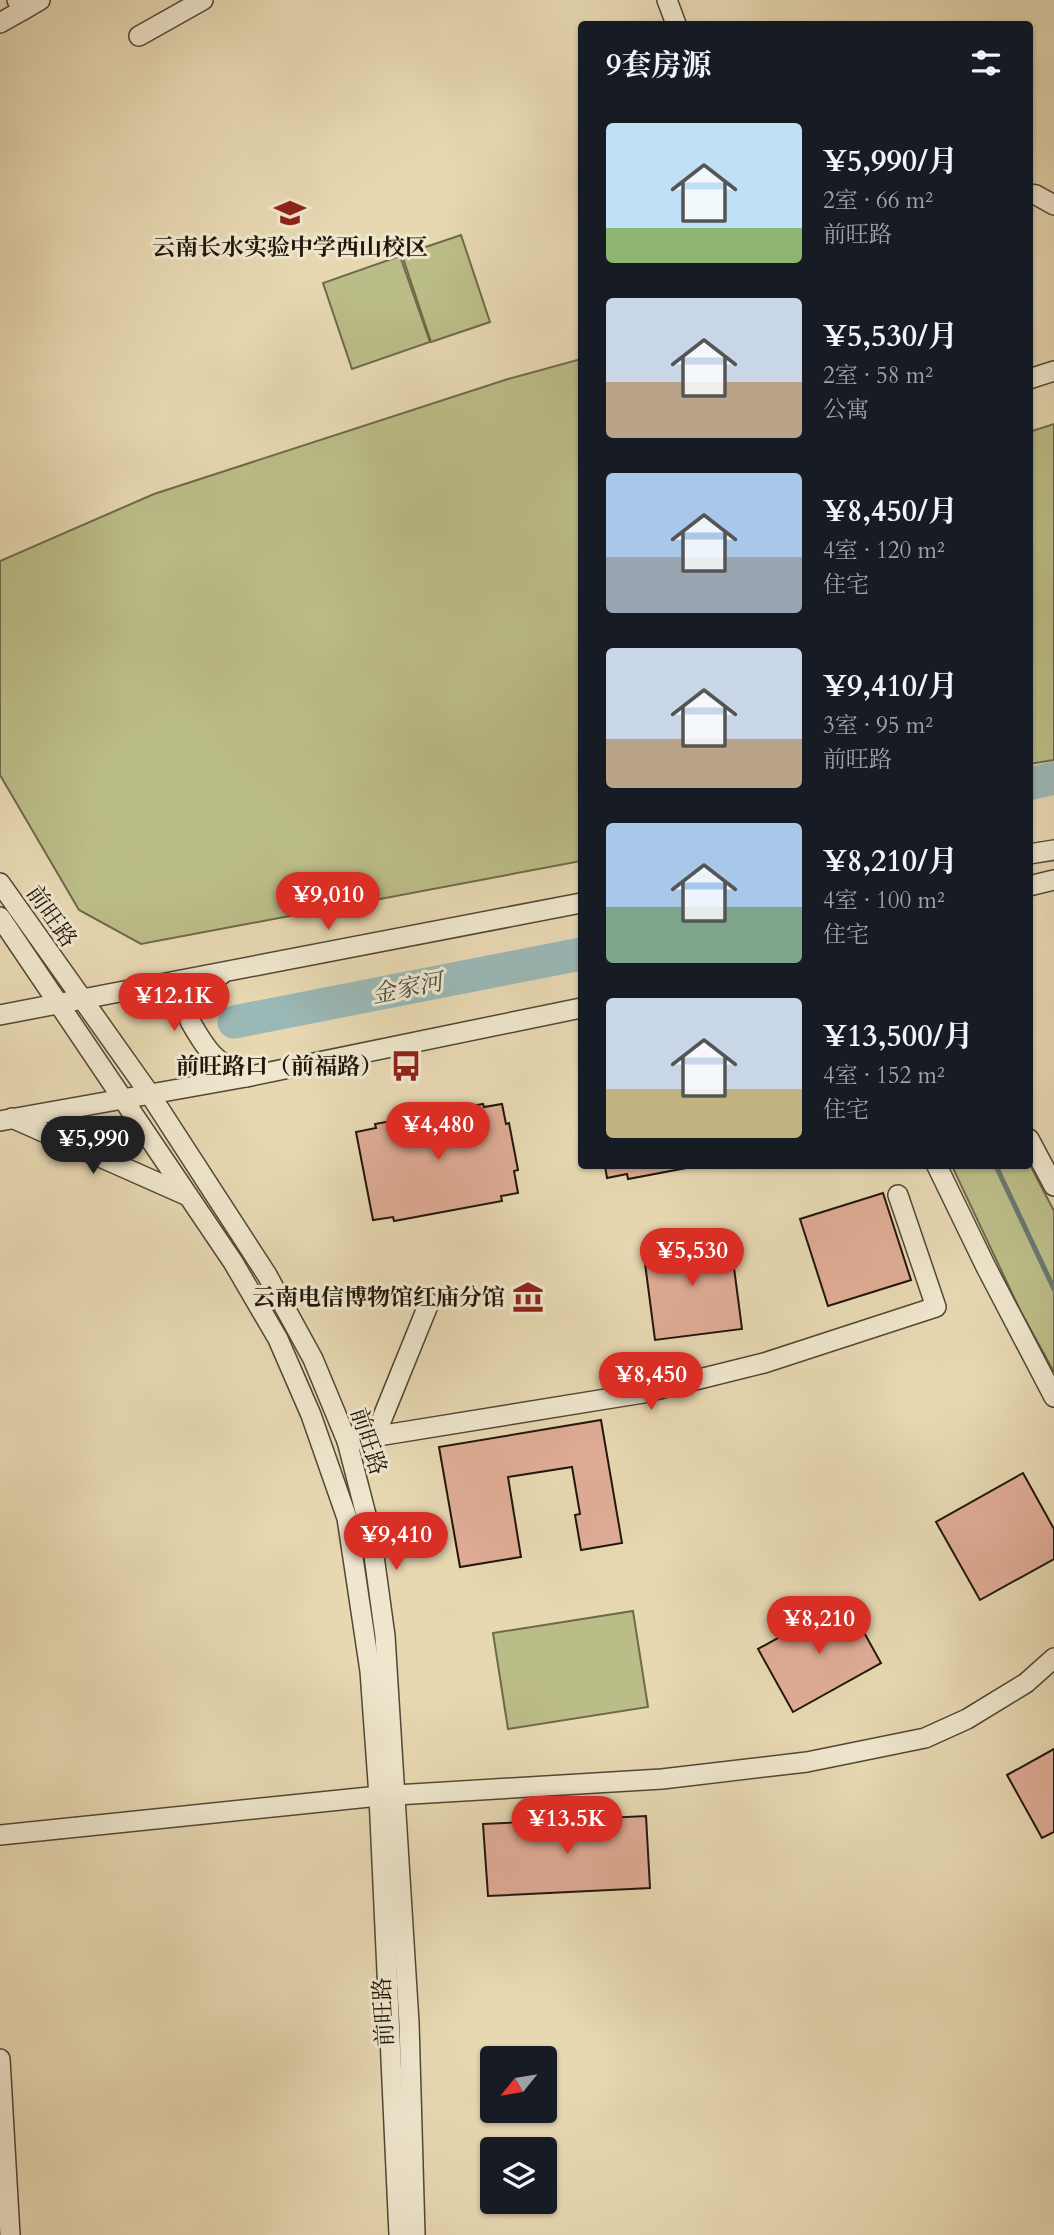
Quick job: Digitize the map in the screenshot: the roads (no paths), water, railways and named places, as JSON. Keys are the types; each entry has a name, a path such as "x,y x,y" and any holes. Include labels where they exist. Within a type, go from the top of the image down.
{"street":[{"path":"139,36 203,0"},
{"path":"667,0 675,21"},
{"path":"0,23 27,3"},
{"path":"1033,195 1054,205"},
{"path":"1033,378 1054,371"},
{"path":"1033,853 1054,850"},
{"path":"1033,885 1054,880"},
{"name":"前旺路","path":"0,883 149,1093 267,1275 313,1359 347,1441 371,1534 384,1636 399,2235"},
{"path":"0,1015 578,904"},
{"name":"前旺路","path":"0,917 233,1262 278,1339 311,1415 347,1518 387,1796 409,2023 415,2235"},
{"path":"223,973 195,998 190,1021 205,1047 222,1065 246,1077"},
{"path":"6,1120 246,1077 578,1009"},
{"path":"6,1120 189,1196"},
{"path":"1033,1147 1054,1186"},
{"path":"938,1169 1054,1397"},
{"path":"347,1441 643,1393 764,1363 936,1307 898,1195"},
{"path":"375,1436 429,1303"},
{"path":"0,1835 387,1796 662,1779 807,1762 925,1738 967,1719 1026,1683 1054,1658"},
{"path":"0,2059 10,2235"}],"waterway":[{"name":"金家河","path":"1033,783 1054,778"},
{"name":"金家河","path":"234,1022 578,955"},
{"path":"997,1169 1054,1289"}],"place":[{"name":"云南长水实验中学西山校区","path":"290,213"},
{"name":"前旺路口（前福路）","path":"406,1066"},
{"name":"云南电信博物馆红庙分馆","path":"528,1297"}]}
